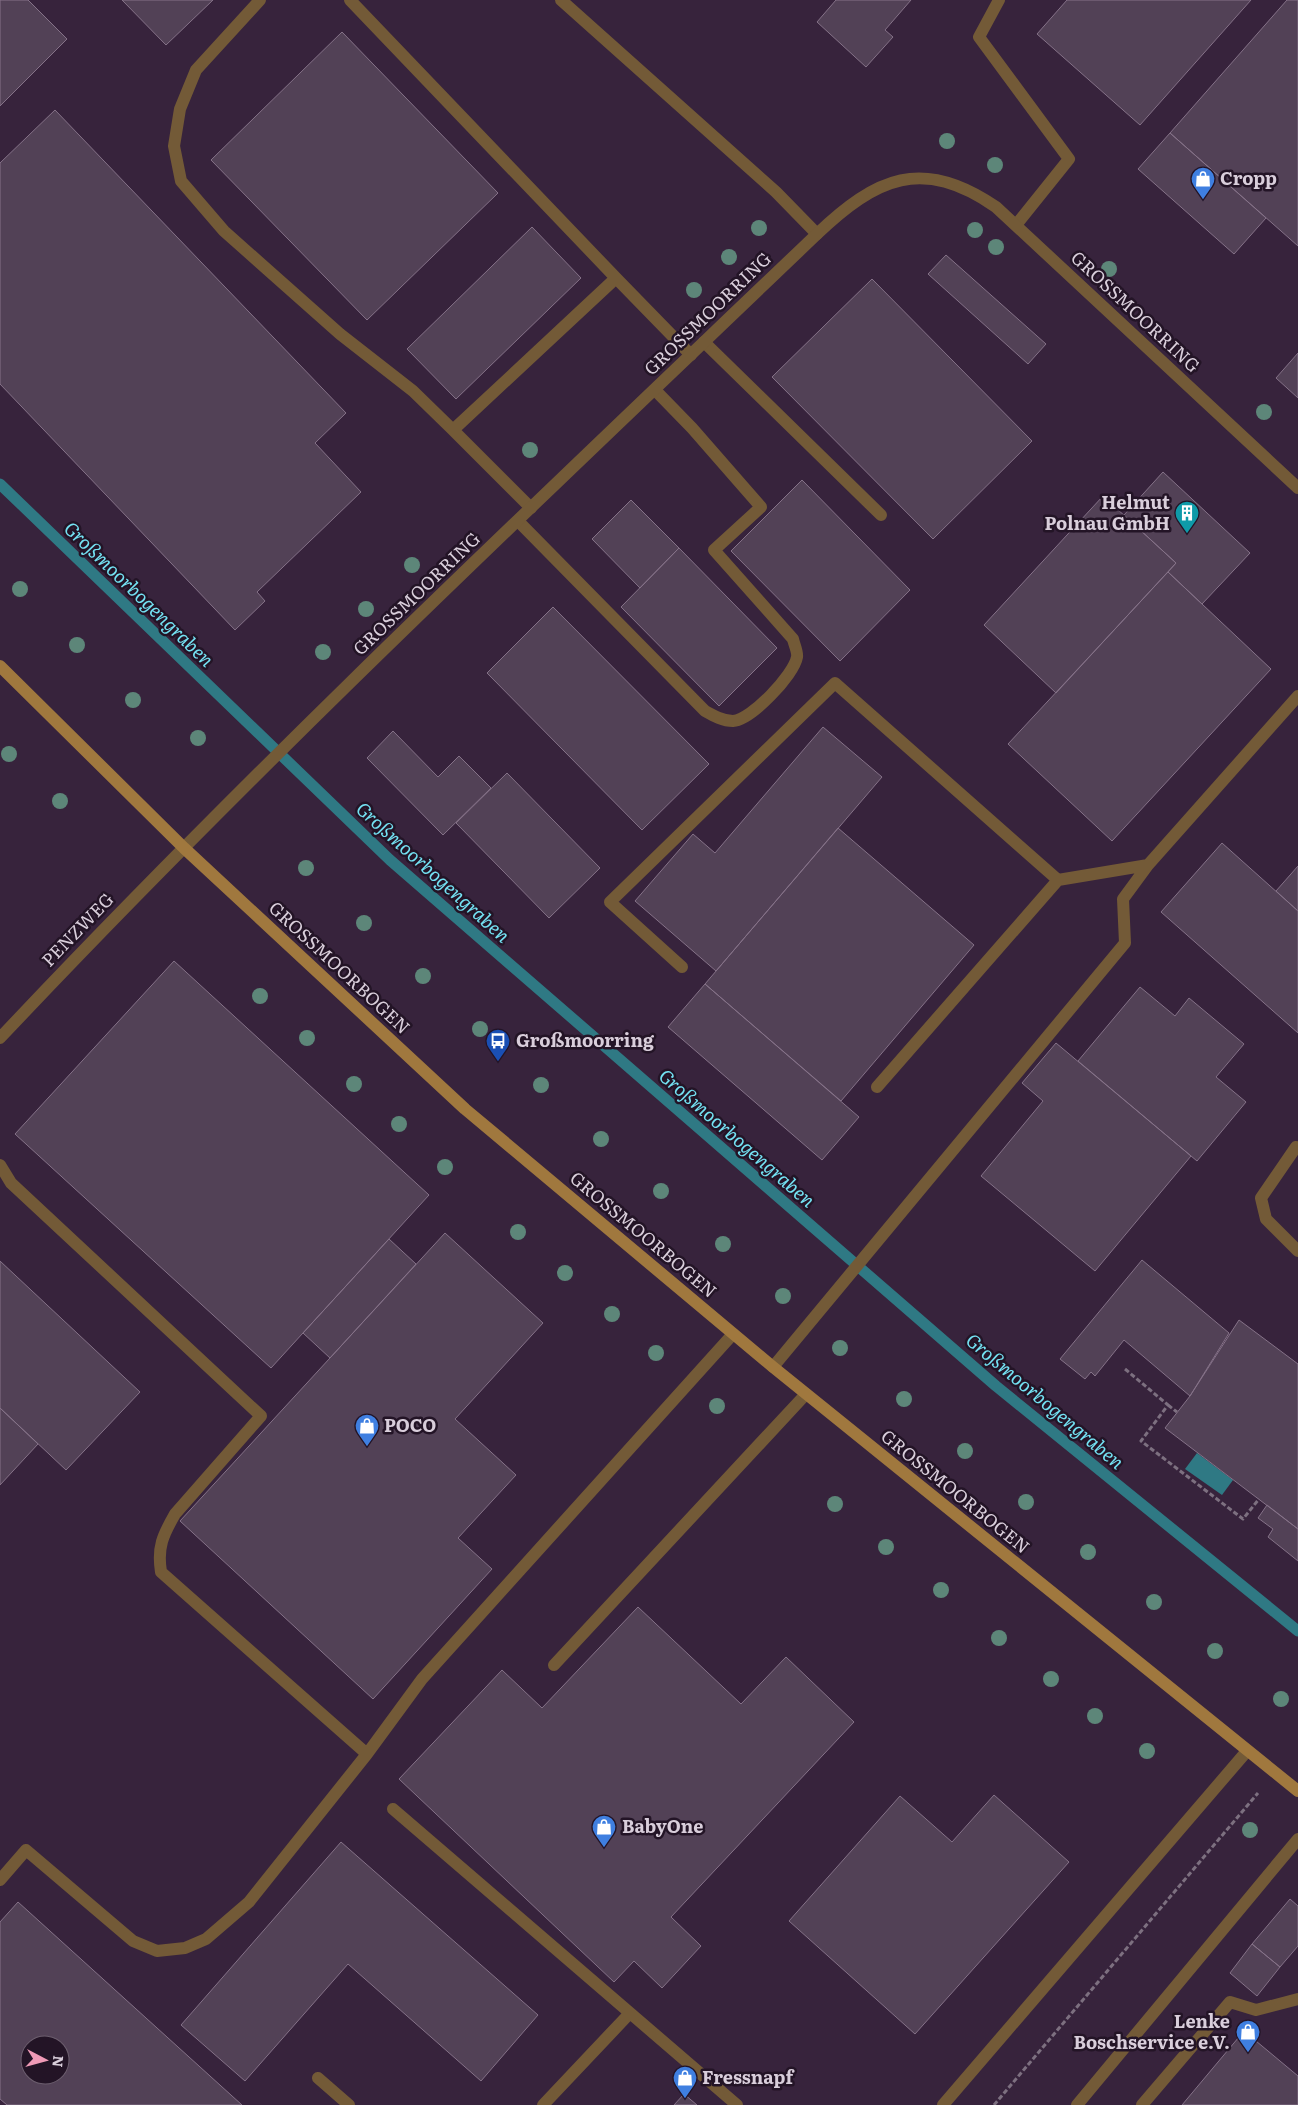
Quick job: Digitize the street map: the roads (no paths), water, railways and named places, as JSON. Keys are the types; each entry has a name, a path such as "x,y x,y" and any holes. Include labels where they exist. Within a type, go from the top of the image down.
{"main road":[{"name":"GROSSMOORBOGEN","path":"0,666 184,848 465,1109 773,1367 1298,1791"}],"street":[{"path":"260,0 196,70 180,109 174,146 181,181 224,231 340,334 413,391 531,508"},
{"path":"350,0 691,355"},
{"path":"561,0 776,192 817,234"},
{"path":"999,0 979,37 1069,159 1016,225"},
{"name":"GROSSMOORRING","path":"184,848 305,726 817,234 847,206 865,193 881,185 908,180 937,181 968,190 996,208 1298,488"},
{"path":"453,430 616,278"},
{"path":"704,342 881,515"},
{"path":"518,521 705,711 718,718 735,721 754,711 790,674 798,656 793,639 714,550 761,507 692,428 655,390"},
{"path":"682,967 610,902 835,683 1058,880"},
{"path":"773,1367 1125,943 1123,899 1148,865 1298,696"},
{"name":"PENZWEG","path":"0,1038 184,848"},
{"path":"877,1087 1058,880 1148,865"},
{"path":"1296,1146 1261,1198 1266,1219 1298,1252"},
{"path":"0,1165 11,1183 261,1416 175,1514 165,1532 158,1553 161,1572 367,1754"},
{"path":"0,1880 26,1850 133,1941 156,1952 185,1948 206,1940 249,1902 367,1754 422,1679 733,1334"},
{"path":"554,1665 806,1394"},
{"path":"942,2105 1247,1751"},
{"path":"393,1809 737,2105"},
{"path":"1076,2105 1298,1839"},
{"path":"1142,2105 1230,2002 1256,2010 1298,1998"},
{"path":"543,2105 630,2013"},
{"path":"318,2078 349,2105"}],"water":[{"path":"1197,1453 1233,1480 1222,1495 1185,1469"}],"waterway":[{"name":"Großmoorbogengraben","path":"0,484 390,860 996,1386 1298,1631"}],"place":[{"name":"Cropp","path":"1203,200"},
{"name":"Helmut Polnau GmbH","path":"1187,534"},
{"name":"Großmoorring","path":"498,1062"},
{"name":"POCO","path":"367,1447"},
{"name":"BabyOne","path":"604,1848"},
{"name":"Lenke Boschservice e.V.","path":"1248,2053"},
{"name":"Fressnapf","path":"685,2099"}]}
